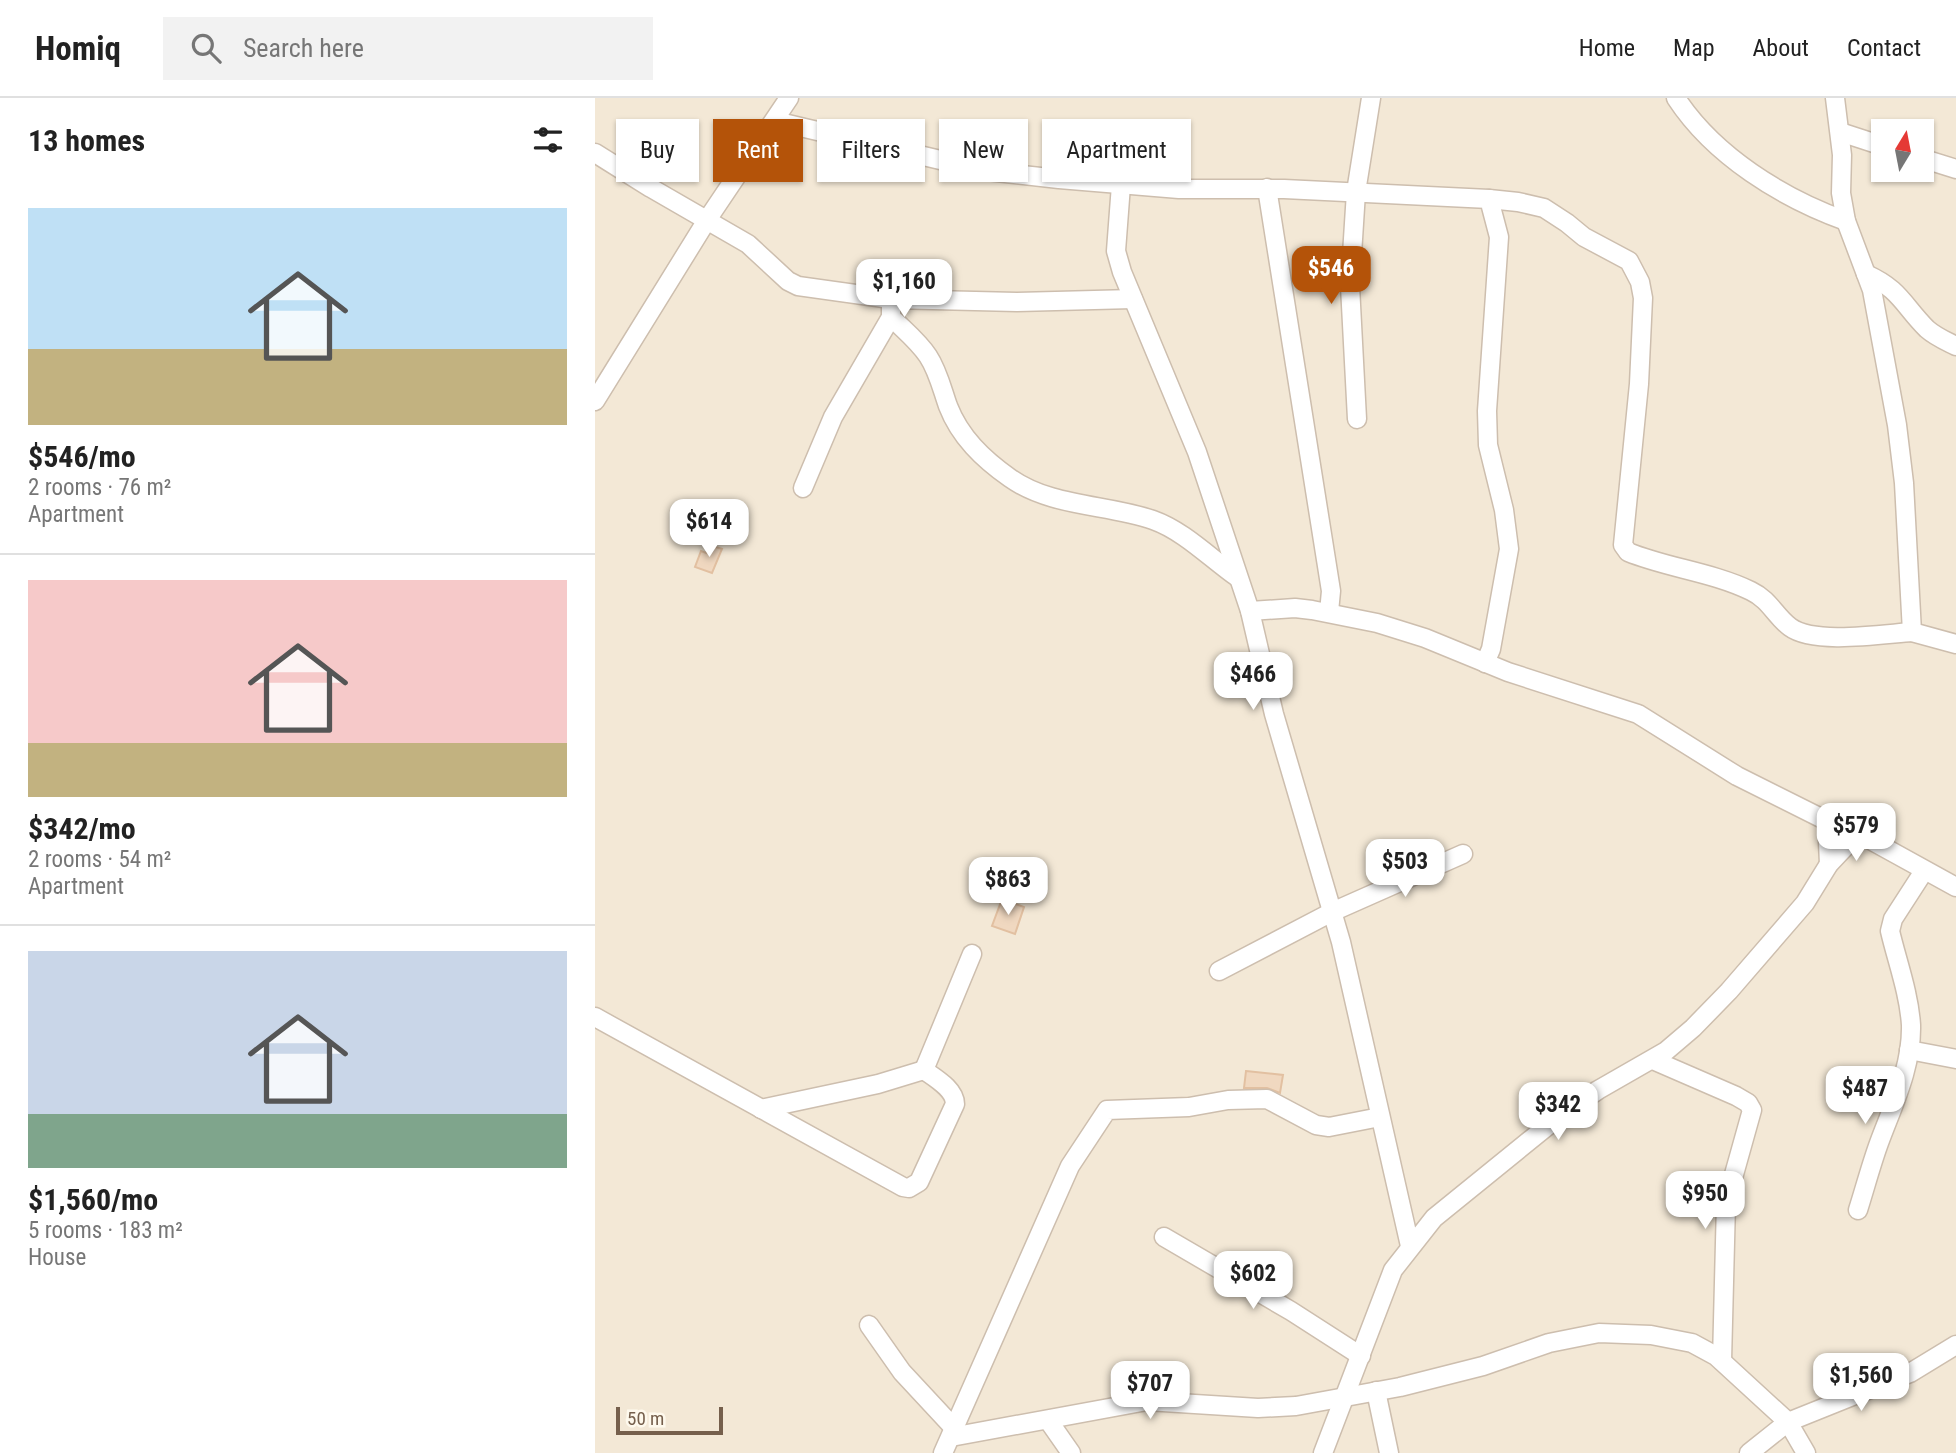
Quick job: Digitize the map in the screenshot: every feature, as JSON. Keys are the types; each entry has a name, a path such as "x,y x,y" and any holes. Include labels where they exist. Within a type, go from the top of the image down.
{"street":[{"path":"776,119 789,98"},
{"path":"1357,419 1350,286 1356,192 1371,98"},
{"path":"1676,98 1719,148 1795,198 1846,221"},
{"path":"1835,98 1840,132 1841,193 1846,221 1872,290 1897,425 1904,483 1912,632"},
{"path":"803,128 987,171 1179,189 1267,188 1356,192 1518,202 1544,208 1584,237 1629,261 1640,282 1643,298 1639,384 1623,545 1628,552 1751,591 1770,603 1791,628 1813,635 1828,637 1912,632 1956,644"},
{"path":"1840,132 1871,142"},
{"path":"595,153 748,244 788,281 798,286 891,299 987,302 1133,299"},
{"path":"1934,162 1956,169"},
{"path":"595,401 733,182"},
{"path":"1121,185 1116,251 1126,286 1197,452 1249,611 1273,714 1341,942 1410,1246"},
{"path":"1267,188 1331,591 1329,612"},
{"path":"1485,663 1491,649 1509,549 1504,510 1488,445 1487,411 1499,237 1489,200"},
{"path":"1866,274 1882,281 1901,297 1933,333 1956,346"},
{"path":"803,488 833,417 891,317 891,299"},
{"path":"891,317 919,344 929,358 949,409 963,435 980,454 1012,479 1040,493 1153,520 1174,530 1237,577"},
{"path":"1249,611 1296,608 1377,623 1413,634 1485,663 1638,714 1737,776 1864,836 1956,887"},
{"path":"1827,820 1829,864"},
{"path":"1323,1453 1393,1270 1434,1218 1561,1115 1598,1090 1653,1060 1693,1028 1729,991 1805,903 1829,864 1846,846 1864,836"},
{"path":"1219,971 1332,912 1463,854"},
{"path":"1859,1210 1872,1162 1903,1080 1909,1050 1911,1027 1908,1001 1891,930 1893,919 1924,871"},
{"path":"924,1070 972,954"},
{"path":"595,1017 902,1187 909,1188 919,1182 955,1104 953,1095 943,1084 924,1070"},
{"path":"1909,1050 1956,1059"},
{"path":"1653,1060 1736,1096 1748,1103 1752,1110 1726,1203 1722,1361"},
{"path":"761,1109 878,1084 924,1070"},
{"path":"949,1440 1070,1166 1107,1110 1167,1108 1228,1100 1267,1099 1316,1125 1329,1127 1380,1117"},
{"path":"1164,1237 1291,1311 1361,1356"},
{"path":"869,1325 949,1440"},
{"path":"949,1440 1147,1401 1258,1408 1296,1406 1483,1366 1549,1343 1599,1333 1651,1335 1692,1343 1722,1361 1788,1422 1806,1453"},
{"path":"1749,1453 1788,1422 1910,1373 1956,1345"},
{"path":"1376,1391 1389,1453"},
{"path":"1048,1420 1070,1453"}],"shaded area":[{"path":"595,98 1956,98 1956,1453 595,1453"}],"building":[{"path":"709,545 722,549 712,573 695,567 701,551 706,553"},
{"path":"1002,899 1024,907 1015,934 992,926"},
{"path":"1246,1071 1283,1075 1280,1093 1267,1088 1244,1088"}]}
